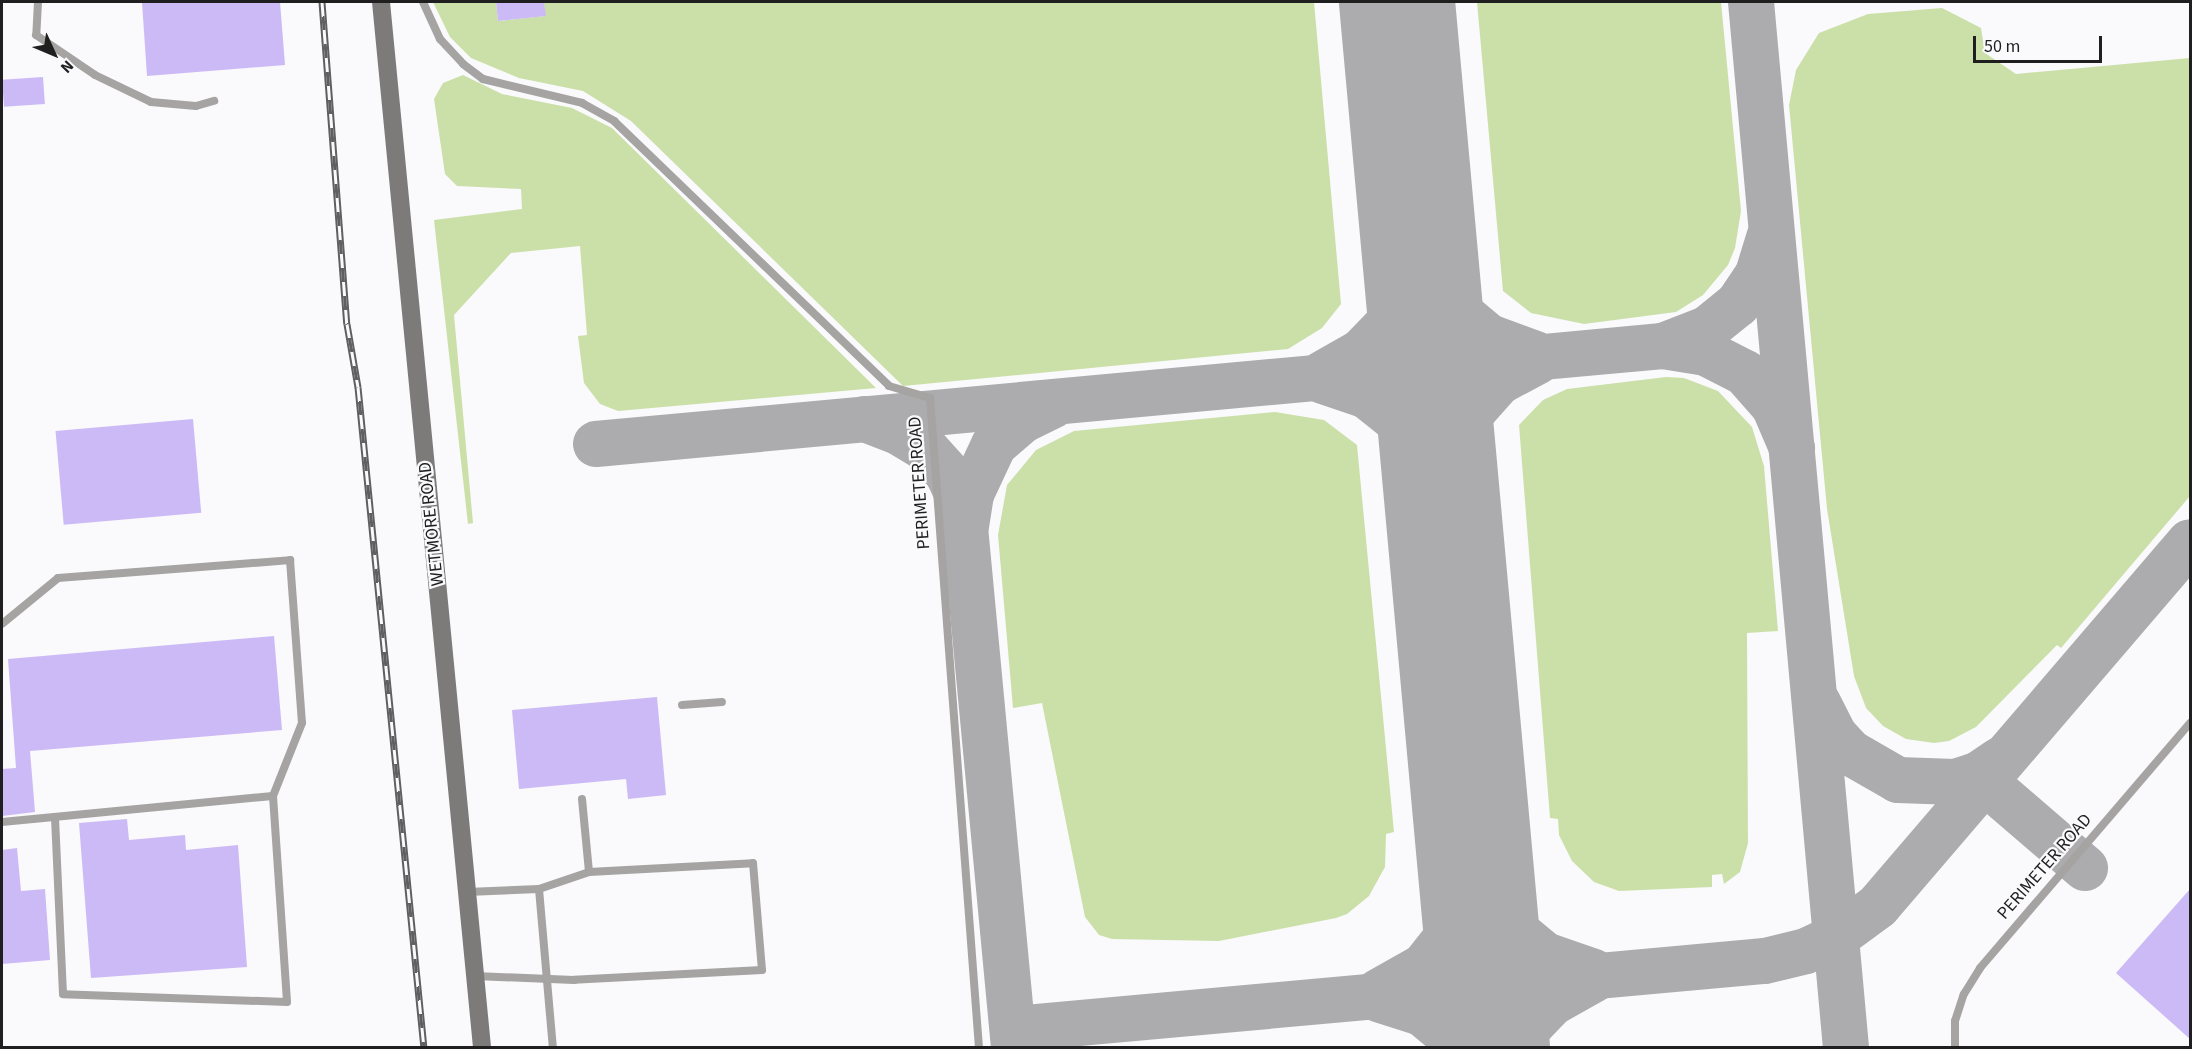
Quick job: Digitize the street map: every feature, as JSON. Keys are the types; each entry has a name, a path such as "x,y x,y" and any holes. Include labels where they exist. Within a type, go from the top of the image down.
{"main road":[{"name":"WETMORE ROAD","path":"381,2 482,1047"}],"lane":[{"path":"38,2 36,35 95,75 151,102 196,106 214,101"},
{"name":"PERIMETER ROAD","path":"423,2 440,39 463,64 483,79 582,103 614,121 889,386 930,398 979,1047"},
{"path":"2,624 58,578 290,560 302,723 273,796 287,1002 63,994 55,817"},
{"path":"682,705 722,702"},
{"name":"PERIMETER ROAD","path":"1955,1047 1955,1022 1964,994 1980,968 2190,723"},
{"path":"2,822 273,796"},
{"path":"582,799 589,872"},
{"path":"467,892 539,890 589,872 753,863 762,970 574,980 548,976 475,976"},
{"path":"539,890 553,1047"}],"green space":[{"path":"433,2 496,2 498,21 545,16 544,2 1314,2 1341,304 1322,328 1288,349 903,386 631,121 583,91 519,78 471,58 450,37"},
{"path":"1477,2 1721,2 1741,211 1735,248 1728,265 1703,295 1676,312 1584,324 1531,313 1503,291"},
{"path":"1942,8 1981,28 1985,53 2016,74 2190,58 2190,496 2061,648 2057,645 1976,727 1949,741 1934,743 1906,739 1883,726 1866,708 1854,676 1827,509 1789,105 1796,70 1819,33 1868,14"},
{"path":"463,75 502,94 572,108 612,128 876,388 618,411 600,404 584,383 578,336 587,335 580,246 511,253 454,315 473,523 468,524 434,220 522,209 521,189 457,186 445,174 434,99 443,83"},
{"path":"1666,377 1684,378 1718,391 1752,427 1764,466 1778,631 1747,633 1748,843 1740,872 1724,884 1722,874 1712,875 1712,887 1619,891 1594,882 1572,861 1559,835 1558,819 1550,818 1519,425 1543,400 1567,389"},
{"path":"1275,412 1324,420 1357,445 1394,832 1386,834 1385,867 1369,896 1347,914 1336,918 1219,941 1112,939 1099,935 1085,917 1042,703 1013,708 998,535 1007,485 1036,450 1074,431"}],"building":[{"path":"142,2 280,2 285,65 147,76"},
{"path":"496,2 544,2 546,16 498,21"},
{"path":"43,77 45,104 4,107 2,80"},
{"path":"193,419 201,513 64,525 56,431"},
{"path":"274,636 282,730 30,751 35,812 2,816 2,769 16,768 8,659"},
{"path":"657,697 666,795 628,799 626,779 519,789 512,710"},
{"path":"127,819 129,840 185,835 186,850 238,845 247,967 91,978 79,823"},
{"path":"17,848 21,891 45,889 50,960 2,964 2,850"},
{"path":"2190,889 2190,1039 2116,973"}],"taxiway":[{"path":"1751,2 1846,1048"},
{"path":"1415,198 1427,262 1453,307 1489,337 1536,354"},
{"path":"1322,374 1361,352 1391,321 1409,282 1414,255 1413,230"},
{"path":"1663,346 1707,329 1738,304 1758,274 1769,238"},
{"path":"596,444 1663,346 1706,353 1745,373 1774,406 1792,448"},
{"path":"1443,512 1449,460 1467,418 1499,382 1538,361"},
{"path":"1323,381 1367,396 1407,428 1431,469 1441,505"},
{"path":"966,526 971,494 994,445 1023,420 1054,405"},
{"path":"865,419 897,431 924,447 948,474 963,506 1014,1048"},
{"path":"1013,1029 1765,961 1806,951 1836,937 1878,906 2190,542"},
{"path":"1818,703 1834,735 1851,753 1898,780 1955,782 1979,774 2000,760"},
{"path":"1985,782 2085,868"},
{"path":"1473,836 1488,892 1510,926 1545,955 1594,972"},
{"path":"1378,992 1424,966 1454,928 1467,897 1472,849"},
{"path":"1517,1048 1528,1028 1552,1003 1593,980"},
{"path":"1378,999 1422,1013 1464,1048"}],"runway":[{"path":"1397,2 1492,1048"}],"railway":[{"path":"322,2 347,324 358,387 424,1048"}]}
